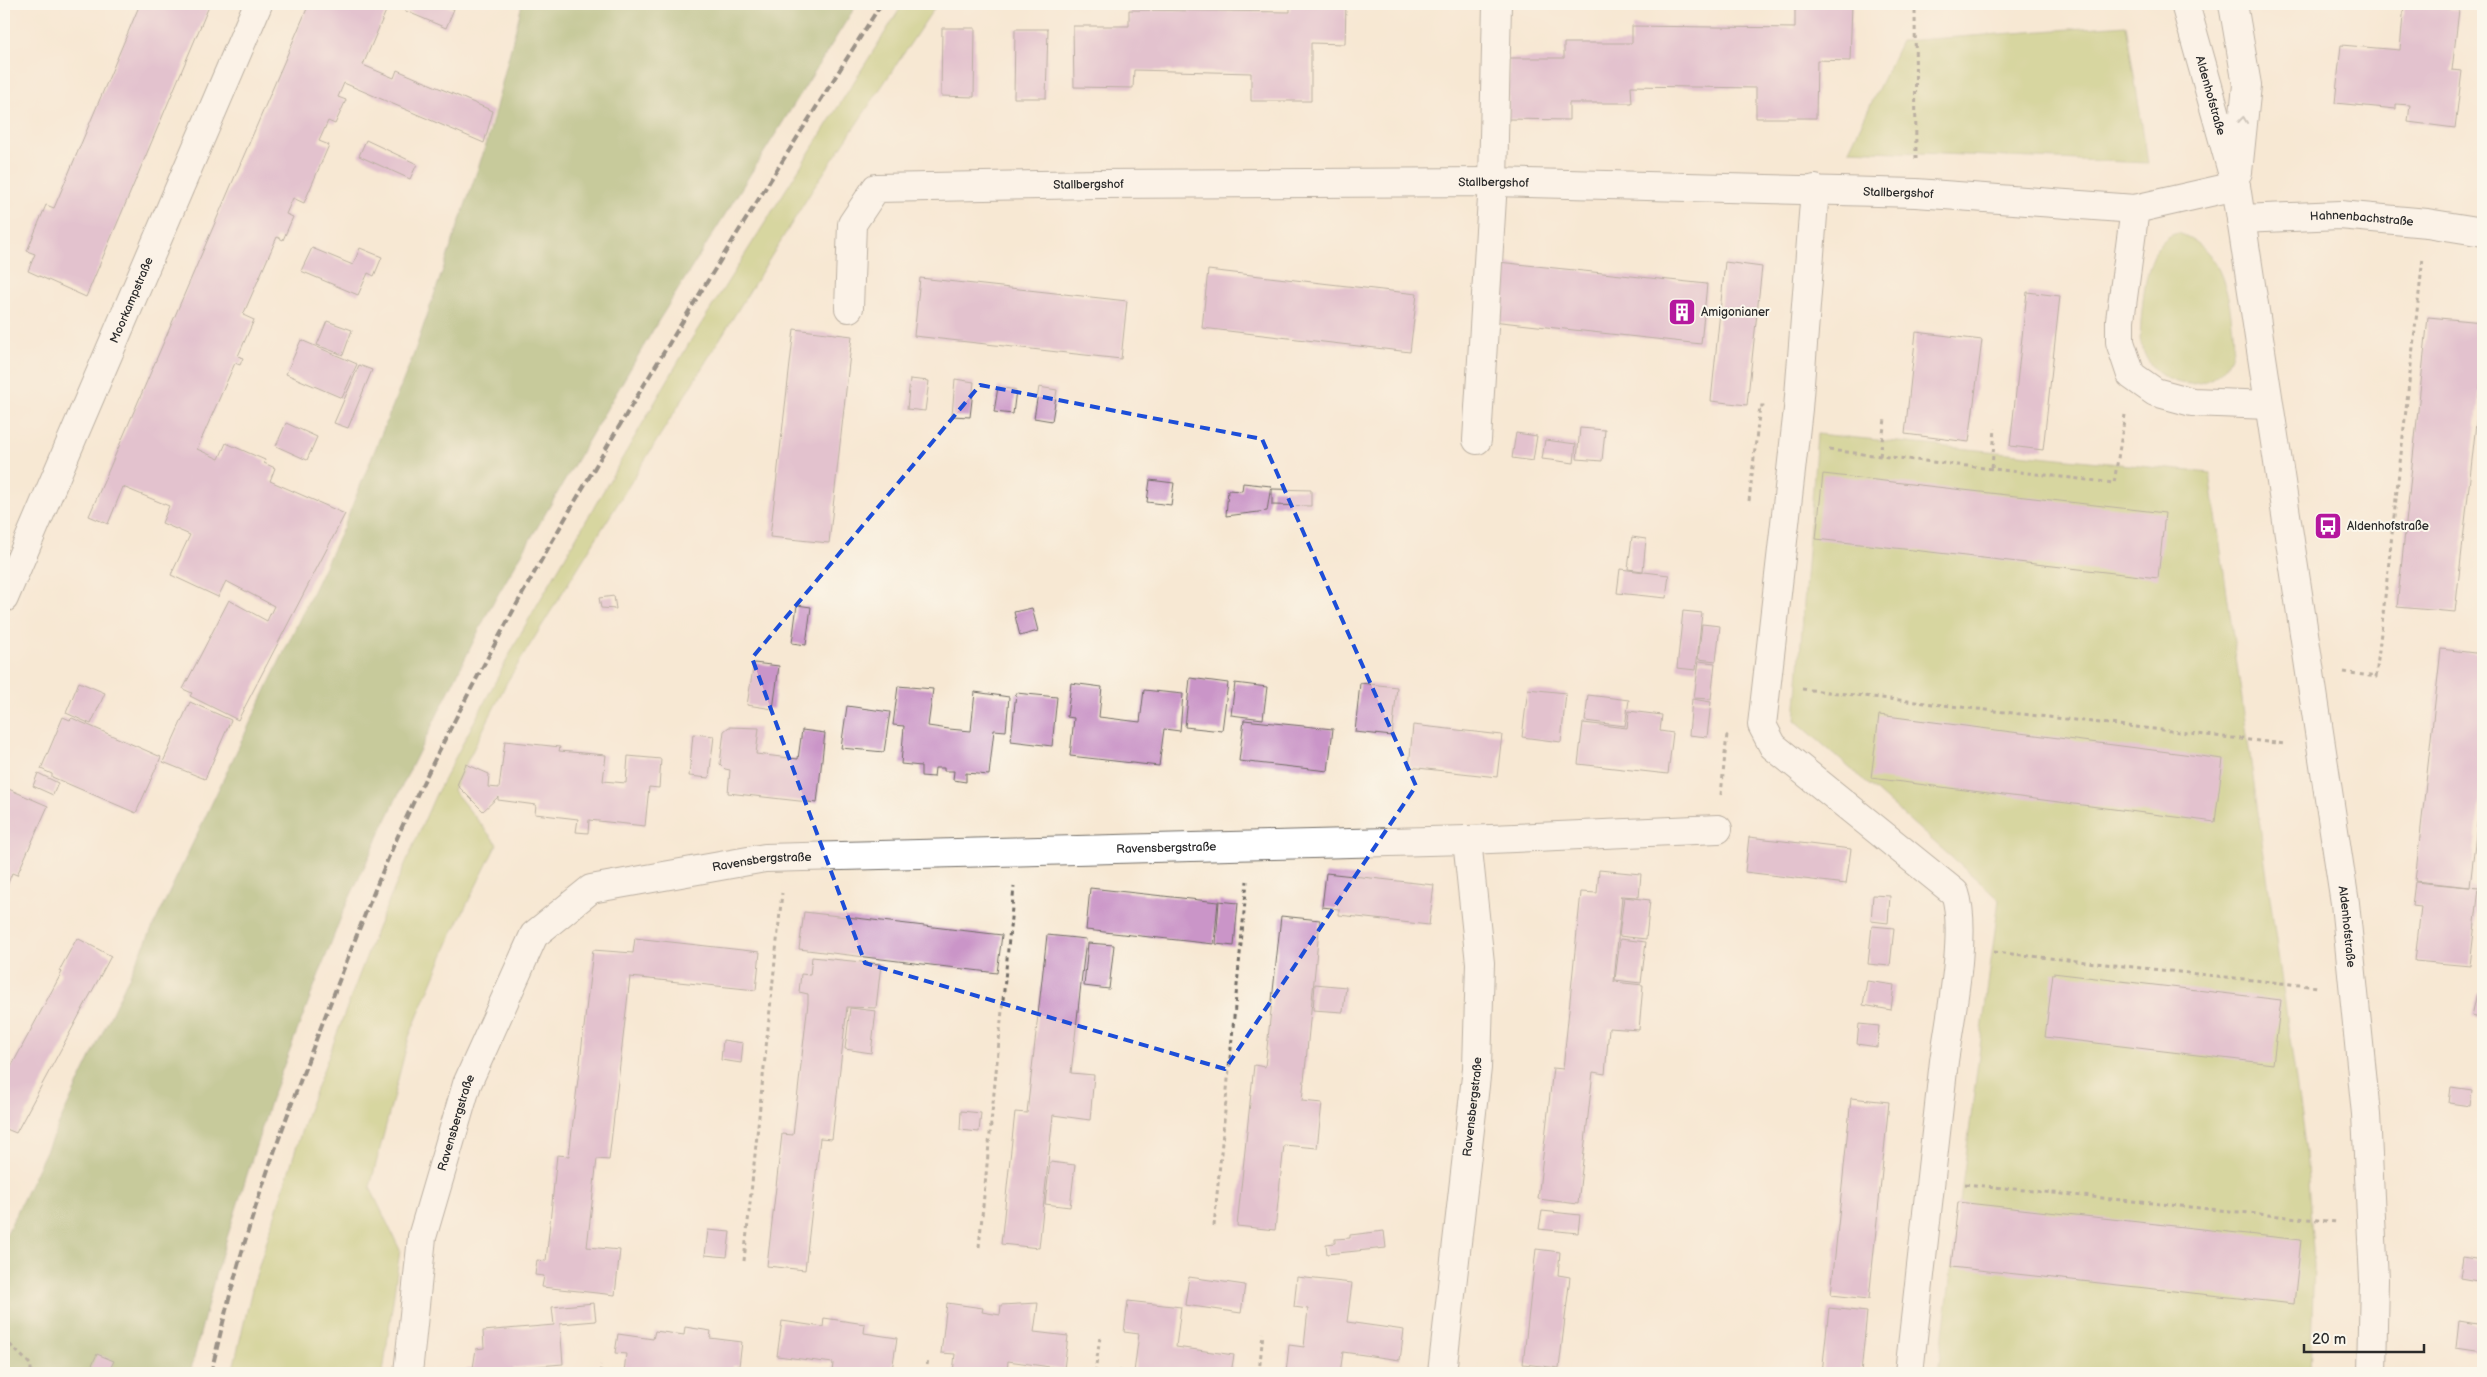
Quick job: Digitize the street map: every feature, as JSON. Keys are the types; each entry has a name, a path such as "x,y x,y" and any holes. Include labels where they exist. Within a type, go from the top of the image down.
{"street":[{"name":"Moorkampstraße","path":"4,598 258,4"},
{"path":"1477,440 1494,182 1498,4"},
{"name":"Aldenhofstraße","path":"2186,4 2236,186 2345,903 2366,1114 2374,1280 2372,1373"},
{"name":"Aldenhofstraße","path":"2233,4 2246,85 2236,186"},
{"name":"Stallbergshof","path":"849,308 852,224 876,188 1110,184 1494,182 1916,192 2135,209 2236,186"},
{"path":"1815,189 1793,445 1762,725 1773,746 1956,893 1960,906 1959,948 1930,1181 1909,1373"},
{"path":"2135,209 2120,320 2120,342 2132,375 2155,392 2192,402 2269,405"},
{"name":"Hahnenbachstraße","path":"2241,219 2340,215 2427,223 2483,232"},
{"name":"Ravensbergstraße","path":"408,1373 422,1237 467,1084 534,935 591,889 765,858 1468,840 1718,829"},
{"name":"Ravensbergstraße","path":"1442,1373 1477,1068 1480,963 1468,840"}],"path":[{"path":"1916,192 1915,6 2015,4"},
{"path":"2310,667 2376,677 2427,223"},
{"path":"1793,445 2114,483 2132,375"},
{"path":"1753,465 1760,406"},
{"path":"1880,456 1885,419"},
{"path":"1992,468 1995,428"},
{"path":"1767,685 2322,748"},
{"path":"1214,1226 1251,846"},
{"path":"979,1247 1017,852"},
{"path":"744,1260 786,857"},
{"path":"1959,948 2354,991"},
{"path":"1930,1181 2371,1226"},
{"path":"1259,1373 1263,1333"},
{"path":"1095,1373 1100,1337"},
{"path":"4,1339 31,1365 31,1373"},
{"path":"926,1373 928,1358"},
{"path":"600,1373 601,1365"}],"highlighted area":[{"path":"980,385 1262,439 1416,786 1225,1069 865,963 752,658"}],"green space":[{"path":"522,4 857,4 659,320 490,608 405,780 343,912 271,1099 215,1276 190,1373 4,1373 4,1239 343,528 413,356 487,142"},
{"path":"903,4 937,4 813,189 507,682 453,790 497,844 454,930 409,1037 370,1187 400,1250 383,1373 232,1373 253,1285 308,1110 377,928 435,796 522,631 691,340"},
{"path":"2126,25 2148,163 1849,150 1901,41"},
{"path":"2178,233 2191,239 2210,255 2222,277 2231,315 2234,336 2230,359 2218,374 2200,383 2181,383 2164,377 2150,364 2140,339 2144,295 2151,262 2166,238"},
{"path":"1817,434 2210,473 2306,1152 2314,1264 2310,1373 1938,1373 1999,899 1795,720"}],"building":[{"path":"140,4 210,4 86,297 28,271 35,254 27,251 46,205 54,208"},
{"path":"309,4 389,4 363,65 394,78 397,70 493,111 484,143 344,83 338,97 346,100 335,124 328,121 319,141 329,145 304,203 293,198 286,214 293,217 283,240 277,237 243,315 254,320 238,356 243,358 240,365 235,363 197,449 219,459 226,443 265,460 264,463 275,468 270,481 345,514 238,720 190,696 192,693 183,689 229,600 267,621 274,606 226,581 218,597 171,575 190,535 162,523 169,506 123,487 108,524 89,516"},
{"path":"389,4 442,4 454,9 446,28"},
{"path":"1290,4 1346,4 1345,44 1311,43 1311,101 1251,101 1251,73 1134,70 1133,88 1074,87 1073,26 1129,26 1129,10 1290,12"},
{"path":"1795,4 1852,4 1850,61 1817,60 1816,118 1756,118 1756,88 1631,86 1632,103 1569,103 1569,120 1508,119 1509,58 1564,58 1564,43 1632,43 1632,26 1795,28"},
{"path":"2404,4 2459,10 2452,70 2462,71 2455,128 2408,122 2410,105 2396,104 2396,109 2335,103 2341,45 2400,50"},
{"path":"942,28 975,28 974,97 941,96"},
{"path":"1015,29 1048,29 1046,98 1014,98"},
{"path":"366,140 417,164 410,179 359,156"},
{"path":"312,248 353,265 360,248 382,257 374,276 368,273 358,295 301,271"},
{"path":"1498,262 1707,284 1701,344 1492,321"},
{"path":"1725,262 1762,267 1747,405 1711,401"},
{"path":"1208,270 1417,294 1410,352 1202,328"},
{"path":"920,278 1127,301 1121,359 914,336"},
{"path":"2027,292 2060,296 2043,450 2010,446"},
{"path":"2428,317 2483,322 2483,361 2455,612 2397,607"},
{"path":"327,321 352,330 343,355 317,345"},
{"path":"794,329 852,336 829,543 770,537"},
{"path":"1916,332 1982,340 1969,442 1905,434"},
{"path":"301,340 357,364 342,398 286,374"},
{"path":"359,365 372,370 348,428 334,423"},
{"path":"910,379 929,381 925,411 907,409"},
{"path":"955,379 974,382 970,417 952,416"},
{"path":"998,387 1016,390 1013,414 994,412"},
{"path":"1039,387 1057,390 1052,421 1034,418"},
{"path":"286,423 317,437 307,460 276,446"},
{"path":"1580,428 1605,430 1602,461 1577,459"},
{"path":"1516,433 1537,436 1533,461 1512,458"},
{"path":"1545,440 1576,444 1574,463 1542,459"},
{"path":"1823,474 2165,513 2158,578 1816,539"},
{"path":"1150,480 1174,483 1171,505 1147,502"},
{"path":"1243,483 1271,486 1267,511 1226,516 1228,490 1242,491"},
{"path":"1272,489 1311,490 1311,506 1272,505"},
{"path":"1632,537 1646,539 1643,571 1628,569"},
{"path":"1620,569 1669,575 1666,598 1617,593"},
{"path":"614,596 616,609 601,608 599,598"},
{"path":"797,605 811,607 806,645 792,643"},
{"path":"1032,608 1038,631 1020,636 1014,612"},
{"path":"1683,611 1702,613 1696,670 1677,668"},
{"path":"1702,624 1720,626 1716,661 1698,659"},
{"path":"2441,649 2483,654 2483,773 2470,887 2415,881"},
{"path":"1699,661 1715,663 1711,699 1694,698"},
{"path":"754,663 779,666 773,709 747,705"},
{"path":"1190,678 1228,683 1222,731 1185,727"},
{"path":"79,682 105,693 91,724 66,713"},
{"path":"1071,683 1102,687 1099,717 1140,722 1144,690 1183,694 1180,731 1164,729 1159,766 1070,756 1074,718 1067,717"},
{"path":"1235,683 1267,687 1263,719 1231,715"},
{"path":"1360,683 1397,687 1392,736 1355,732"},
{"path":"898,686 933,689 928,726 949,729 971,731 975,692 1009,697 1006,731 994,730 989,775 966,773 966,782 953,780 954,771 944,771 944,768 935,768 934,777 921,776 921,766 901,764 904,726 893,725"},
{"path":"1528,689 1566,693 1561,742 1522,737"},
{"path":"1016,693 1057,697 1052,746 1011,741"},
{"path":"1588,695 1629,700 1625,726 1585,721"},
{"path":"1692,699 1711,702 1707,737 1689,735"},
{"path":"190,702 231,720 205,779 163,762"},
{"path":"847,706 890,712 884,752 841,748"},
{"path":"1629,711 1662,715 1660,731 1673,733 1668,774 1578,764 1583,723 1627,728"},
{"path":"1879,715 2223,759 2215,822 1871,778"},
{"path":"63,717 70,720 72,718 161,757 136,813 52,777 52,774 41,769"},
{"path":"1244,720 1333,729 1328,771 1239,761"},
{"path":"1413,725 1502,735 1497,777 1409,767"},
{"path":"729,727 759,728 756,754 798,759 802,730 825,733 817,803 728,793 730,770 725,769 720,764 724,731"},
{"path":"693,734 714,736 709,778 689,776"},
{"path":"505,741 560,747 559,751 606,755 603,781 626,783 628,756 661,759 659,788 649,787 645,826 589,820 588,833 576,832 578,819 535,814 536,805 498,800 498,797 483,811 457,785 466,764 489,774 488,787 499,788"},
{"path":"38,773 58,783 53,795 33,786"},
{"path":"4,787 48,806 17,875 12,873 4,893"},
{"path":"1749,837 1851,849 1846,884 1745,872"},
{"path":"1599,870 1641,874 1639,897 1620,896 1622,897 1614,982 1643,985 1639,1030 1609,1028 1605,1074 1593,1072 1578,1204 1538,1199 1553,1068 1563,1069 1581,892 1597,893"},
{"path":"1326,873 1434,885 1429,925 1339,915 1339,909 1322,907"},
{"path":"2415,882 2479,888 2470,966 2415,961 2421,907 2412,906"},
{"path":"1090,888 1218,902 1214,944 1086,930"},
{"path":"1873,895 1890,896 1888,923 1871,921"},
{"path":"1624,897 1650,900 1646,939 1619,936"},
{"path":"1219,901 1238,903 1234,946 1216,944"},
{"path":"804,912 1002,935 997,973 799,949"},
{"path":"1281,916 1320,920 1302,1101 1322,1103 1317,1148 1284,1145 1275,1230 1237,1226 1254,1065 1265,1067"},
{"path":"1872,926 1894,928 1890,966 1868,964"},
{"path":"1047,935 1086,939 1071,1073 1094,1075 1090,1120 1053,1115 1039,1248 1001,1244 1015,1112 1027,1113"},
{"path":"77,938 111,956 16,1133 4,1128 4,1080 62,972 59,971"},
{"path":"635,938 760,952 756,990 630,977 609,1160 597,1159 587,1247 620,1250 615,1295 542,1287 544,1276 535,1275 537,1260 546,1261 557,1155 569,1156 593,950 633,953"},
{"path":"1620,939 1646,942 1641,983 1615,980"},
{"path":"1088,943 1114,945 1109,989 1084,986"},
{"path":"812,957 881,964 876,1008 847,1007 832,1139 820,1138 805,1270 767,1266 782,1134 793,1135 808,1003 808,994 799,992 801,974 810,975"},
{"path":"2053,973 2281,1000 2273,1064 2045,1037"},
{"path":"1867,981 1894,985 1891,1010 1863,1005"},
{"path":"1315,984 1346,987 1343,1012 1313,1010"},
{"path":"2477,993 2483,994 2483,1019 2472,1016"},
{"path":"850,1008 876,1011 871,1053 845,1049"},
{"path":"1859,1024 1879,1026 1877,1047 1857,1044"},
{"path":"723,1040 743,1043 741,1063 721,1060"},
{"path":"2451,1087 2472,1090 2470,1106 2449,1103"},
{"path":"1851,1098 1889,1102 1869,1299 1831,1295"},
{"path":"961,1111 981,1113 979,1132 960,1130"},
{"path":"1050,1162 1075,1165 1070,1207 1045,1204"},
{"path":"1958,1202 2301,1240 2294,1304 1951,1267"},
{"path":"1542,1211 1580,1215 1578,1233 1539,1229"},
{"path":"708,1230 730,1232 727,1257 705,1255"},
{"path":"1384,1231 1386,1248 1327,1254 1326,1244 1335,1243 1335,1239 1350,1238 1350,1235"},
{"path":"1536,1249 1560,1252 1558,1275 1570,1277 1559,1368 1523,1364"},
{"path":"2463,1257 2483,1260 2483,1282 2460,1278"},
{"path":"1189,1277 1245,1285 1241,1313 1185,1305"},
{"path":"1297,1277 1352,1283 1347,1322 1404,1330 1400,1360 1343,1352 1340,1373 1286,1373 1289,1345 1304,1347 1308,1309 1294,1307"},
{"path":"1128,1301 1181,1307 1176,1347 1234,1355 1231,1373 1118,1373 1119,1370 1134,1372 1139,1334 1124,1332"},
{"path":"594,1303 596,1321 560,1324 563,1364 514,1368 513,1373 466,1373 467,1368 473,1368 476,1349 484,1348 483,1331 554,1325 552,1307"},
{"path":"947,1303 983,1308 982,1312 1000,1315 1001,1305 1038,1303 1034,1332 1068,1336 1064,1369 1008,1361 1007,1373 953,1373 955,1354 941,1353"},
{"path":"1829,1308 1867,1312 1861,1373 1822,1373"},
{"path":"824,1318 865,1324 864,1333 897,1338 892,1370 904,1371 904,1373 832,1373 833,1363 777,1356 782,1321 823,1327"},
{"path":"2459,1321 2483,1325 2483,1352 2456,1348"},
{"path":"685,1327 711,1331 710,1338 742,1342 739,1366 733,1366 732,1373 624,1373 626,1354 615,1353 618,1334 653,1339 655,1331 684,1335"},
{"path":"97,1354 114,1361 108,1373 99,1373 90,1369"}],"railway":[{"path":"211,1373 227,1306 255,1208 281,1133 367,910 421,787 473,686 583,487 700,293 881,4"}],"place":[{"name":"Amigonianer","path":"1682,312"},
{"name":"Aldenhofstraße","path":"2328,526"}]}
